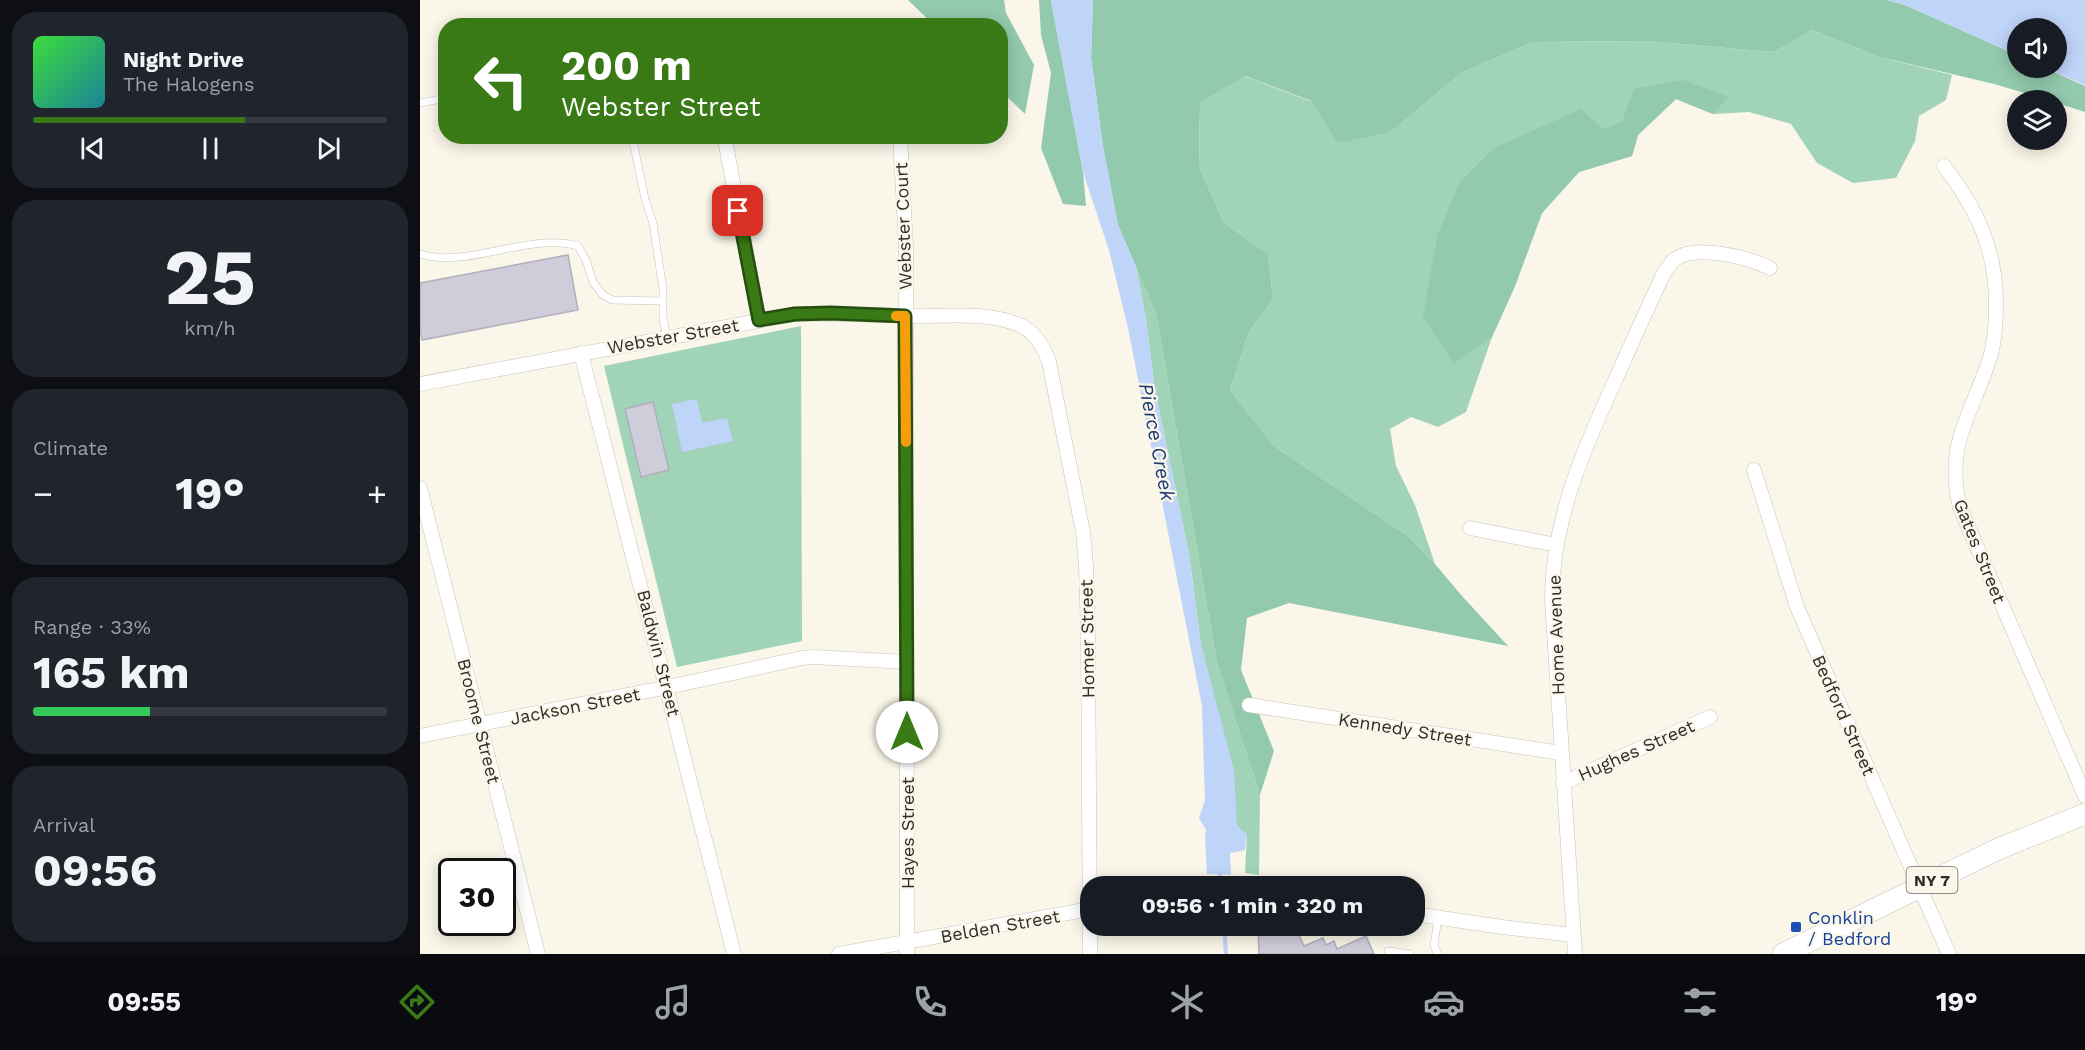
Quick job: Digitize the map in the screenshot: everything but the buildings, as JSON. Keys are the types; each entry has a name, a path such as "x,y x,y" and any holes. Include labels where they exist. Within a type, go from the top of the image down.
{"main road":[{"name":"NY 7","path":"1783,954 1998,849 2085,814"}],"street":[{"path":"726,144 759,320"},
{"name":"Webster Court","path":"900,144 906,247 905,316"},
{"name":"Gates Street","path":"1944,166 1961,188 1975,212 1986,238 1996,283 1996,327 1991,353 1958,439 1954,465 1955,489 1960,508 2085,796"},
{"name":"Home Avenue","path":"1575,954 1552,600 1556,545 1566,501 1588,439 1663,275 1675,259 1699,253 1735,256 1750,259 1770,268"},
{"name":"Webster Street","path":"420,384 795,314 984,317 1018,324 1032,333"},
{"name":"Hayes Street","path":"905,316 907,948"},
{"name":"Homer Street","path":"1032,333 1045,351 1049,362 1083,532 1088,633 1090,876"},
{"name":"Baldwin Street","path":"581,353 668,687 734,954"},
{"name":"Bedford Street","path":"1754,470 1793,598 1949,954"},
{"name":"Broome Street","path":"420,488 425,528 538,954"},
{"path":"1470,528 1556,545"},
{"name":"Jackson Street","path":"420,736 813,657 907,662"},
{"name":"Kennedy Street","path":"1249,705 1561,753"},
{"name":"Hughes Street","path":"1563,783 1710,717"},
{"name":"Belden Street","path":"839,954 907,948 1080,911"},
{"path":"1425,916 1573,935"},
{"name":"Homer Street","path":"1090,936 1090,954"}],"lane":[{"path":"420,104 438,100"},
{"path":"634,144 645,199 653,223 667,337"},
{"path":"420,254 436,258 459,257 565,243 578,246 586,260 593,282 602,294 612,300 663,301"},
{"path":"1438,918 1434,946 1438,954"},
{"path":"1389,954 1388,951 1410,954"}],"green space":[{"path":"908,0 1004,0 1006,13 1034,65 1025,114 1008,98 1008,18 927,18"},
{"path":"1039,0 1051,0 1083,172 1086,206 1063,204 1041,148 1051,73 1041,35"},
{"path":"1093,0 1887,0 1905,5 2007,51 2007,78 2067,78 2085,86 2085,112 2067,106 2067,90 2014,90 1880,57 1812,30 1774,52 1645,41 1533,42 1461,73 1391,132 1338,143 1311,101 1245,76 1200,103 1199,166 1224,223 1268,254 1273,299 1249,332 1230,390 1274,446 1408,536 1508,646 1289,603 1247,618 1241,670 1274,751 1260,795 1217,663 1156,313 1118,225 1103,147 1091,58"},
{"path":"1812,30 1880,57 1952,75 1946,100 1919,116 1915,141 1896,178 1853,183 1817,163 1791,124 1749,112 1713,114 1676,99 1638,135 1632,156 1579,172 1542,213 1515,286 1492,337 1466,412 1438,427 1411,417 1390,429 1396,466 1415,505 1435,564 1408,536 1274,446 1230,390 1249,332 1273,299 1268,254 1224,223 1199,166 1200,103 1244,76 1391,132 1461,73 1533,42 1645,41 1774,52"},
{"path":"1683,80 1729,97 1713,114 1676,99 1638,135 1632,156 1579,172 1542,213 1515,286 1492,337 1454,363 1423,317 1437,236 1460,182 1494,148 1581,109 1603,129 1622,122 1634,89"},
{"path":"1136,266 1156,313 1217,663 1260,795 1259,875 1245,873 1247,835 1237,826 1214,698 1201,645 1189,554 1155,390"},
{"path":"801,326 802,641 677,667 604,366"}],"water":[{"path":"1051,0 1093,0 1091,58 1103,147 1118,225 1136,266 1155,390 1189,554 1201,645 1234,770 1237,826 1247,835 1245,850 1230,853 1231,875 1207,874 1206,830 1199,818 1205,800 1202,706 1128,328 1109,250 1083,172"},
{"path":"1887,0 2085,0 2085,85 2067,77 2067,18 2007,18 2007,51 1905,5"},
{"path":"697,399 702,423 727,418 733,441 682,452 672,404"}],"waterway":[{"name":"Pierce Creek","path":"1220,872 1220,876"},
{"name":"Pierce Creek","path":"1225,936 1226,954"}],"slow traffic":[{"path":"896,316 905,316 906,442"}],"place":[{"name":"Conklin / Bedford","path":"1796,927"}],"route":[{"path":"738,211 759,320 795,314 831,313 905,316 907,732"}]}
